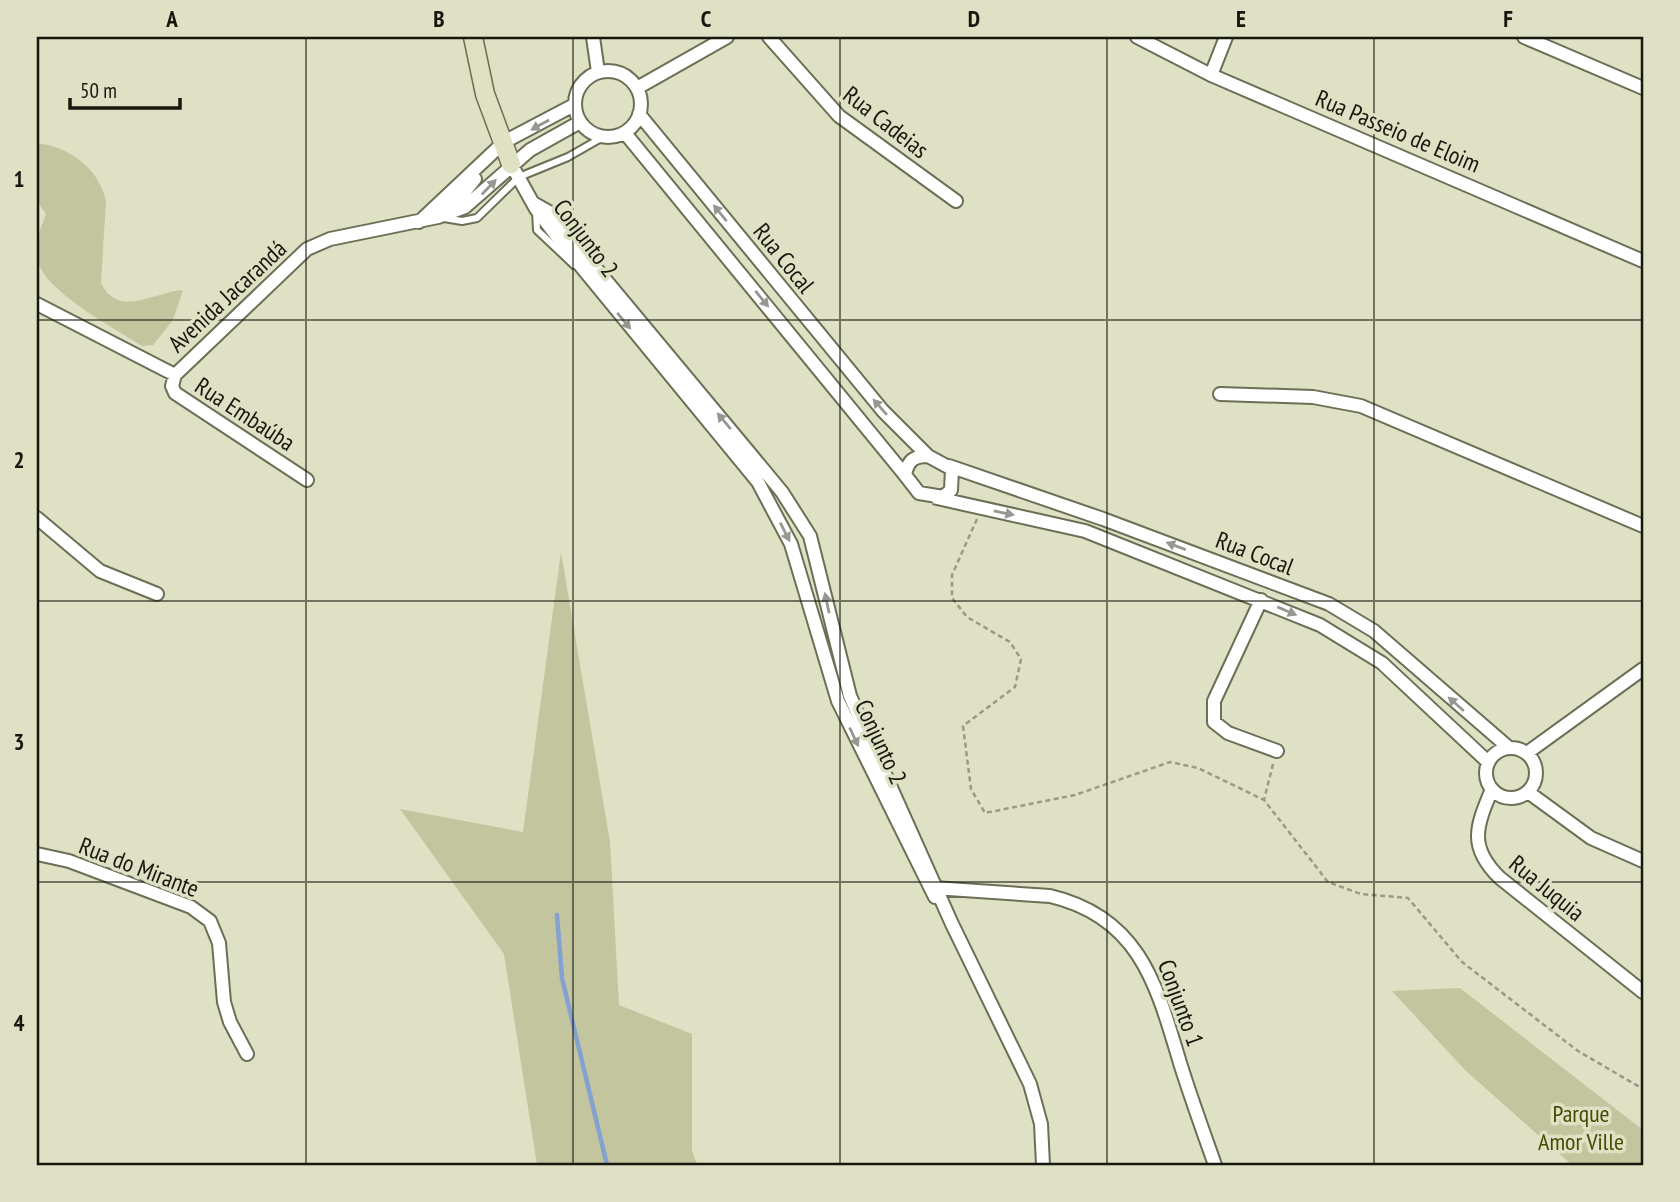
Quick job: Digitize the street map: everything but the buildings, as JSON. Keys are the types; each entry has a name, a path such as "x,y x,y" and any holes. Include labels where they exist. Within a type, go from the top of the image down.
{"street":[{"path":"472,37 485,94 515,170"},
{"path":"593,37 598,72"},
{"path":"637,88 727,37"},
{"name":"Rua Cadeias","path":"769,37 839,116 956,201"},
{"name":"Rua Passeio de Eloim","path":"1138,37 1211,75 1643,261"},
{"path":"1211,75 1226,37"},
{"path":"1524,37 1643,88"},
{"path":"613,71 627,77 637,88 641,101 639,114 625,133 603,137 590,132 580,122 574,105 577,91 585,79 598,72 613,71"},
{"path":"422,217 482,165 504,142 574,105"},
{"name":"Rua Cocal","path":"639,114 883,411 928,456"},
{"name":"Avenida Jacarandá","path":"37,304 175,375 307,249 330,239 422,217 438,217 474,202 580,122"},
{"name":"Rua Cocal","path":"625,133 905,475"},
{"name":"Conjunto 2","path":"515,170 535,206 810,536 844,698"},
{"name":"Rua Embaúba","path":"175,375 172,386 175,394 307,480"},
{"path":"1220,394 1313,397 1361,406 1643,526"},
{"path":"916,456 928,456 948,466 954,482 951,490 937,498 914,490 905,475 907,464 916,456"},
{"name":"Rua Cocal","path":"948,466 1116,523 1329,604 1374,631 1508,747"},
{"name":"Conjunto 2","path":"763,478 791,544 844,698 1030,1084 1041,1125 1043,1165"},
{"name":"Rua Cocal","path":"937,498 1085,531 1320,625 1367,652 1488,762"},
{"path":"37,518 100,571 157,594"},
{"path":"1261,600 1214,701 1214,722 1228,733 1277,751"},
{"path":"1527,753 1643,669"},
{"path":"1508,747 1527,753 1533,760 1536,776 1528,792 1509,798 1492,789 1486,776 1488,762 1496,752 1508,747"},
{"name":"Rua Juquia","path":"1492,789 1479,819 1477,845 1482,859 1500,878 1643,992"},
{"path":"1528,792 1591,838 1643,861"},
{"name":"Rua do Mirante","path":"37,854 69,861 191,907 210,921 219,943 227,1012 247,1054"},
{"name":"Conjunto 1","path":"934,888 1050,896 1069,900 1106,921 1136,948 1165,1009 1214,1165"}],"lane":[{"path":"515,170 568,157 603,137"}],"path":[{"path":"982,508 952,575 952,598 967,617 1010,642 1021,659 1015,687 963,726 971,789 985,813 1074,795 1170,762 1198,768 1264,800 1328,881 1361,894 1408,898 1462,962 1578,1051 1643,1089"},
{"path":"1264,800 1277,751"}],"green space":[{"path":"37,143 60,149 81,161 90,169 102,189 106,201 101,283 108,294 127,302 183,290 173,320 153,345 142,346 93,316 62,293 41,269 37,246 46,214 37,201"},
{"path":"561,552 610,842 619,1005 692,1034 692,1150 697,1165 537,1165 504,954 400,809 523,832"},
{"name":"Parque Amor Ville","path":"1460,988 1643,1130 1643,1165 1572,1165 1465,1070 1392,991"}],"waterway":[{"path":"557,915 562,978 607,1165"}]}
